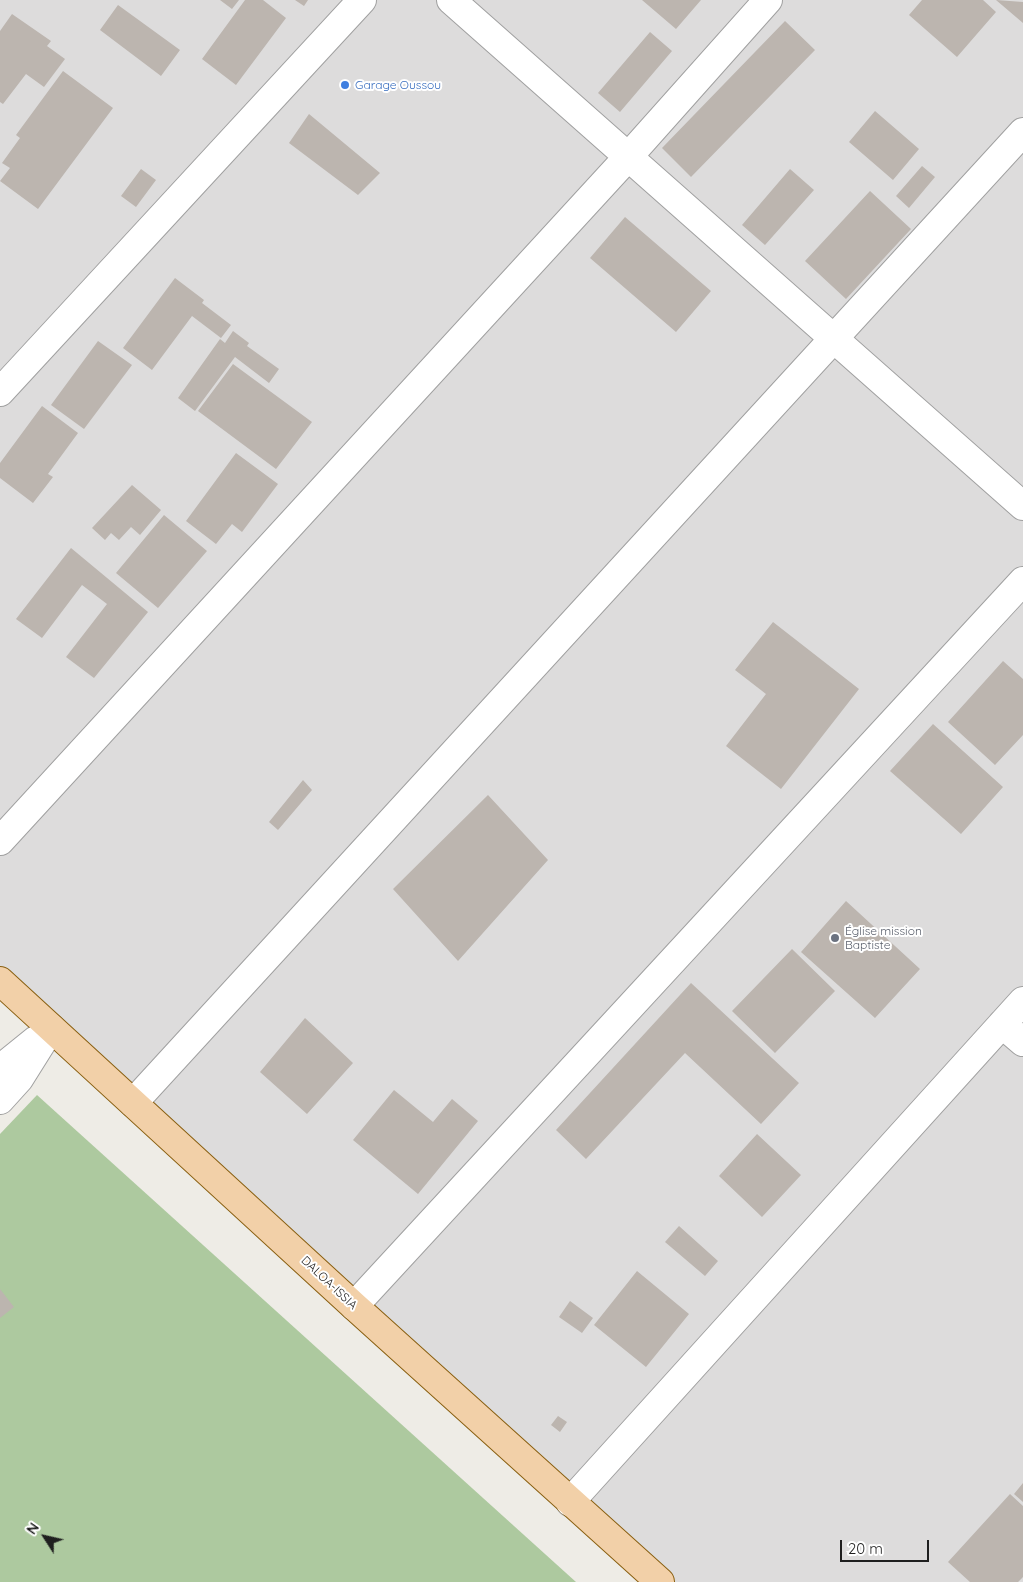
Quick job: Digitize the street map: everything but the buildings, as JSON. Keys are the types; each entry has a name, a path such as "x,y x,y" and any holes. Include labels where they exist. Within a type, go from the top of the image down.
{"main road":[{"name":"DALOA-ISSIA","path":"0,981 354,1306 660,1582"}],"street":[{"path":"0,392 362,0"},
{"path":"451,0 1023,506"},
{"path":"0,841 628,157 768,0"},
{"path":"133,1103 832,338 1023,132"},
{"path":"354,1306 1023,581"},
{"path":"570,1502 1023,1001"},
{"path":"1002,1024 1023,1042"},
{"path":"0,1069 51,1028"},
{"path":"0,1100 19,1079 51,1028"}],"shaded area":[{"path":"0,0 1023,0 1023,1582 675,1582 0,978"}],"green space":[{"path":"37,1095 576,1582 0,1582 0,1134"}],"place":[{"name":"Garage Oussou","path":"345,85"},
{"name":"Église mission Baptiste","path":"835,938"}]}
